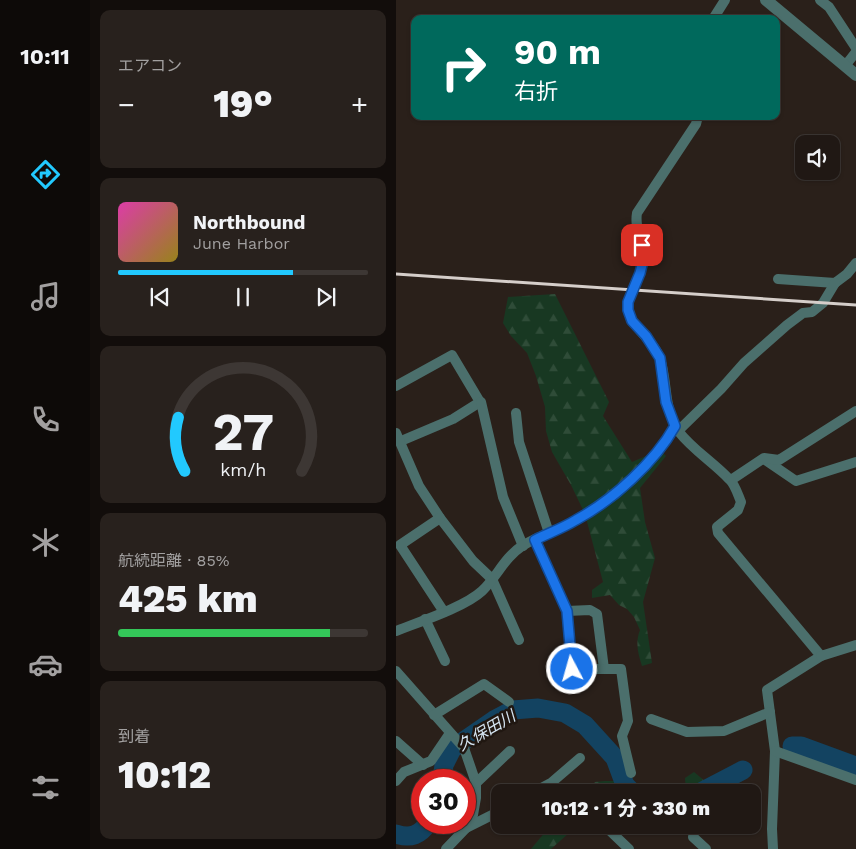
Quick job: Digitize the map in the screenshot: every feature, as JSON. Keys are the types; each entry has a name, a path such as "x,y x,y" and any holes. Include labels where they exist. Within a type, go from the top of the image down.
{"street":[{"path":"716,15 725,0"},
{"path":"820,0 829,8 856,48"},
{"path":"769,1 856,75"},
{"path":"845,66 856,52"},
{"path":"697,120 637,213 635,223 642,245 643,261 628,302 628,310 632,321 646,336 660,358 666,402 677,428 691,445 731,480 741,502 738,510 717,527 718,533 821,656"},
{"path":"396,631 472,600 484,590 506,560 523,546 577,520 627,483 665,444 677,428 721,389 744,363 803,313 812,312 823,303 835,283 847,274 856,263"},
{"path":"778,279 835,283"},
{"path":"396,386 452,355 481,402 503,497 523,546"},
{"path":"481,402 454,419 398,437 419,486 440,518 473,561 492,579 520,640"},
{"path":"731,480 764,458 779,460 856,411"},
{"path":"516,413 519,442 549,533"},
{"path":"764,458 796,480 856,462"},
{"path":"440,518 400,545 444,612"},
{"path":"535,540 567,611 572,669 604,670 621,668 628,722 622,736 631,773"},
{"path":"567,611 590,610 596,614 604,670"},
{"path":"425,619 445,661"},
{"path":"773,849 775,751 766,690 821,656 856,645"},
{"path":"396,671 464,748 471,769"},
{"path":"434,715 484,684 509,702"},
{"path":"651,718 687,732 724,731 770,712"},
{"path":"396,780 404,772 431,761 453,735"},
{"path":"396,741 423,765"},
{"path":"476,783 510,751"},
{"path":"775,751 856,780"},
{"path":"549,784 580,758"},
{"path":"476,823 491,816"},
{"path":"446,849 460,834"},
{"path":"614,834 629,849"},
{"path":"692,837 706,849"}],"green space":[{"path":"555,294 609,402 603,416 632,462 660,450 666,456 640,488 645,522 655,558 643,602 652,663 642,666 637,644 640,630 634,617 610,595 592,598 592,590 603,582 585,514 552,452 546,431 545,407 527,353 511,336 503,323 508,297"},
{"path":"694,772 708,784 685,784 685,778"},
{"path":"616,781 620,784 594,784 595,782"},
{"path":"544,834 568,834 551,849 531,849"}],"waterway":[{"name":"久保田川","path":"443,769 452,749 494,720 513,710 538,708 565,713 585,725 615,758 625,784"},
{"name":"久保田川","path":"792,746 801,746 856,766"},
{"name":"久保田川","path":"716,784 743,770"},
{"name":"久保田川","path":"396,834 406,836 417,834"}],"railway":[{"path":"396,274 856,305"}],"route":[{"path":"572,669 567,611 535,540 577,520 596,508 627,483 665,444 675,426 666,402 660,358 646,336 632,321 628,310 628,302 634,290 643,261 642,245"}]}
